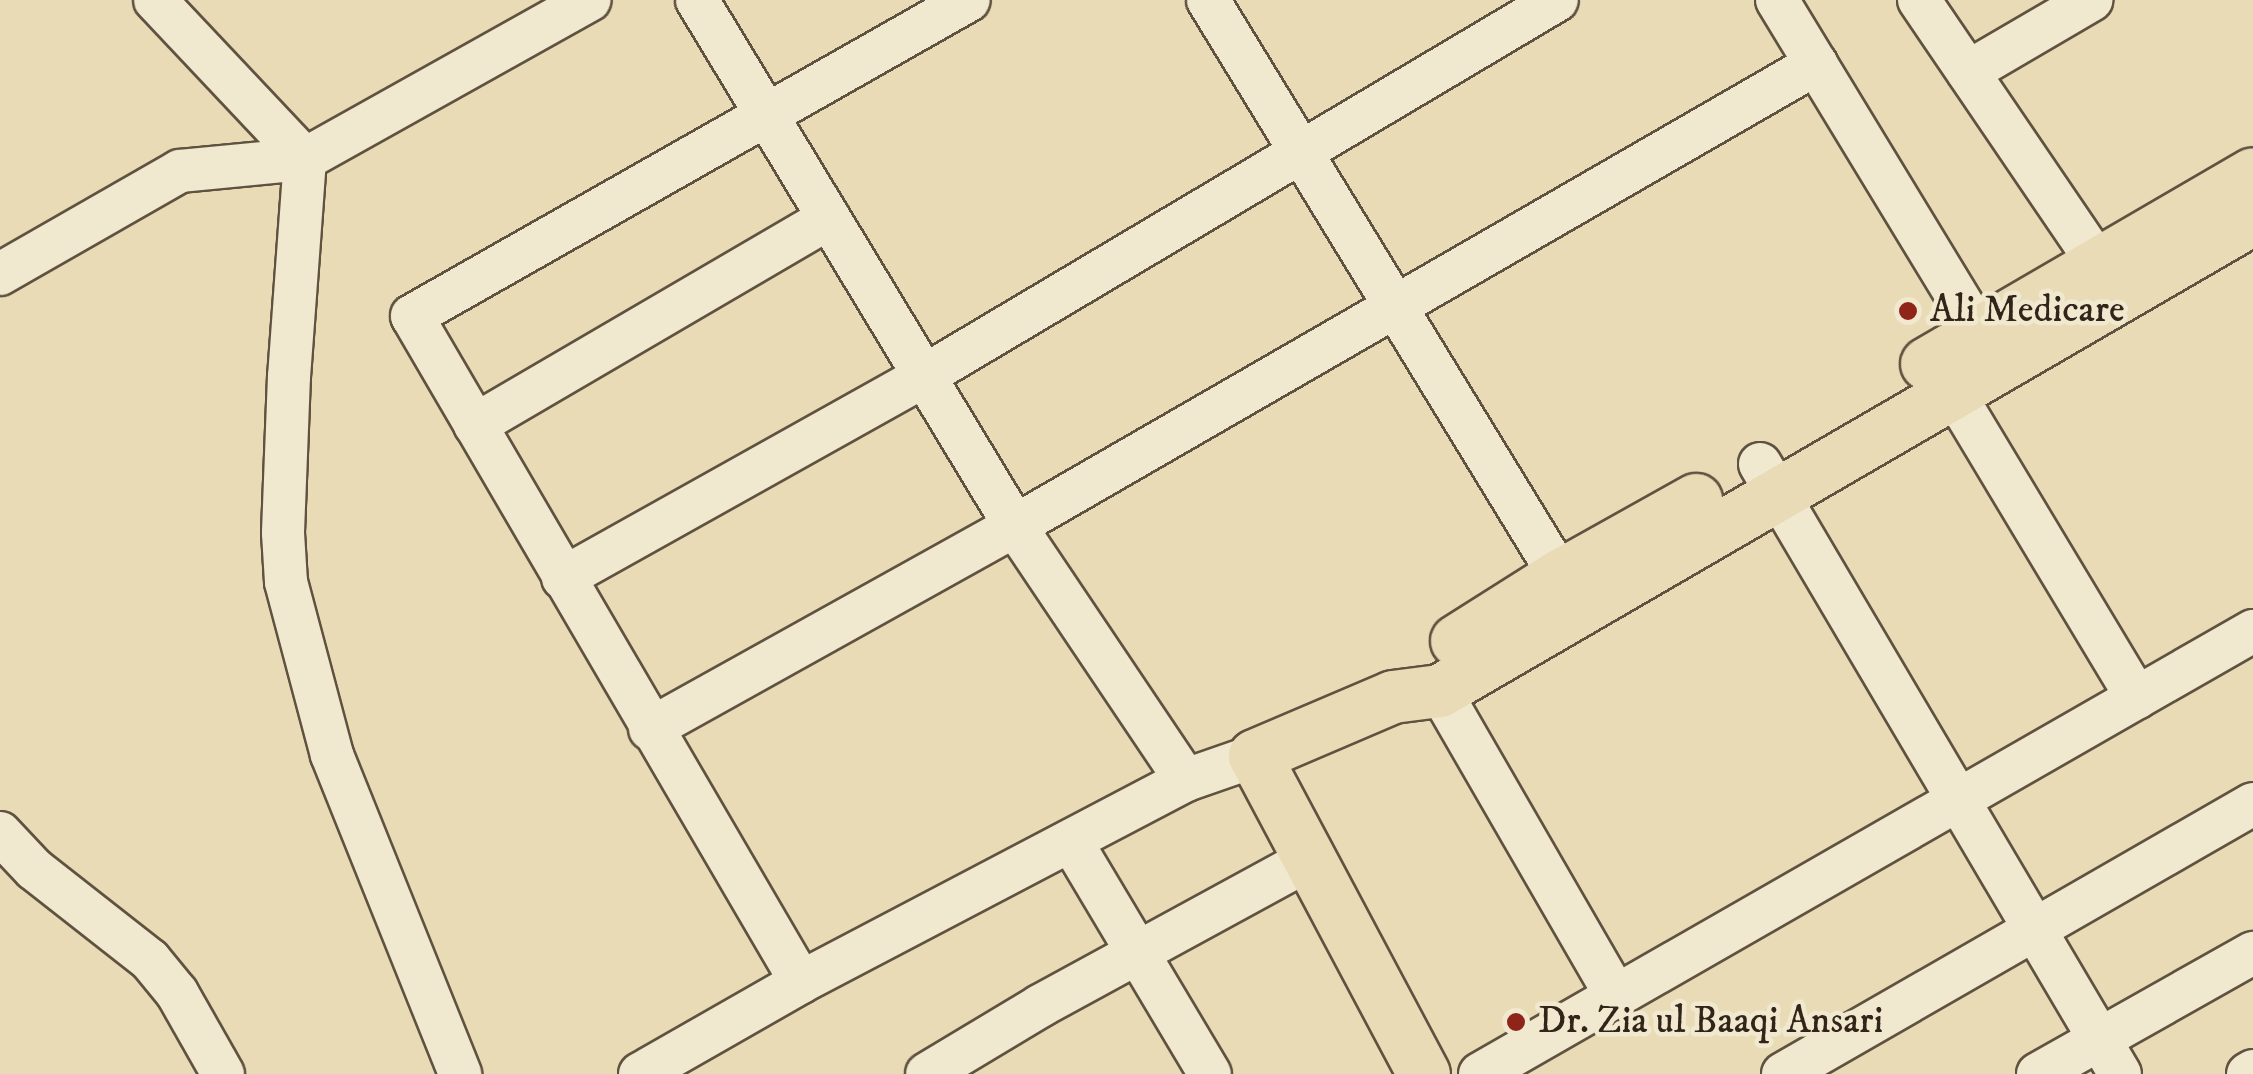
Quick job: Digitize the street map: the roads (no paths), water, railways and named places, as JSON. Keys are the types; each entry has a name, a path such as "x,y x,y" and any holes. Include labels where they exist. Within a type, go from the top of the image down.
{"main road":[{"path":"1416,694 1424,662 1560,576 1952,390 1988,348 2098,264 2253,174"},
{"path":"1424,1074 1255,756 1416,694 1988,348 2253,219"}],"street":[{"path":"156,0 306,158 289,376 283,533 286,582 332,754 460,1074"},
{"path":"0,274 180,170 306,158 590,0"},
{"path":"696,0 1016,526 1186,780"},
{"path":"801,982 412,316 968,0"},
{"path":"1208,0 1560,576"},
{"path":"564,578 924,376 1557,0"},
{"path":"1777,0 1988,348"},
{"path":"1920,0 2098,264"},
{"path":"1968,72 2077,4"},
{"path":"650,728 1016,526 1816,64"},
{"path":"475,425 829,218"},
{"path":"1952,390 2137,698"},
{"path":"1768,479 2110,1057"},
{"path":"1480,1074 2253,631"},
{"path":"1416,694 1616,996"},
{"path":"640,1074 801,982 1186,780 1255,756"},
{"path":"1783,1074 2032,927 2253,804"},
{"path":"0,832 34,869 150,960 176,993 223,1074"},
{"path":"1071,841 1210,1074"},
{"path":"927,1074 1310,859"},
{"path":"2038,1074 2110,1057 2253,953"}],"place":[{"name":"Ali Medicare","path":"1908,311"},
{"name":"Dr. Zia ul Baaqi Ansari","path":"1516,1022"}]}
